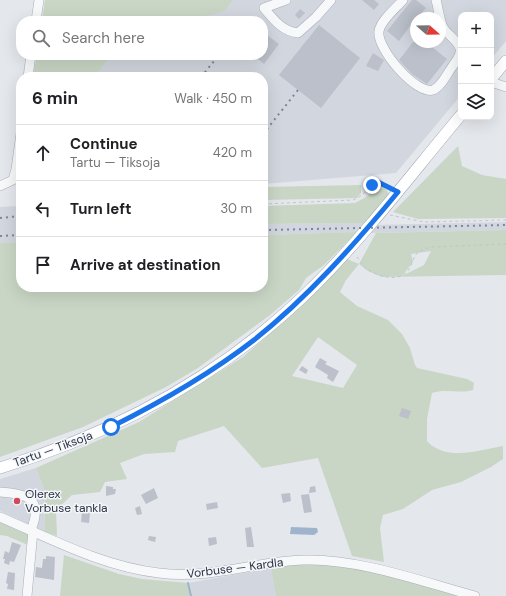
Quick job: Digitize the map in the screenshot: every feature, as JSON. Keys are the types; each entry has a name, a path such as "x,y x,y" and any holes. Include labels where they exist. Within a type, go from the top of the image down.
{"main road":[{"path":"494,77 506,61"},
{"name":"Tartu — Tiksoja","path":"0,468 67,446 111,427 164,400 219,365 254,340 296,304 327,273 382,211 458,119"}],"street":[{"path":"36,16 38,0"},
{"path":"286,0 264,8 279,25 290,32 298,33 316,17 331,0"},
{"path":"403,0 380,26 380,42 391,61 419,86 427,90 434,90 440,84 460,54 460,47 442,26 436,0"},
{"path":"29,72 30,60"},
{"path":"494,82 506,87"},
{"path":"0,186 12,180 16,169"},
{"path":"0,492 22,494 31,499 35,506 27,596"},
{"name":"Vorbuse — Kardla","path":"0,517 99,558 123,566 160,574 181,575 277,562 328,560 381,570 475,596"}],"path":[{"path":"268,204 353,200 362,196 372,185 378,182 398,192"},
{"path":"382,211 393,216 424,222 506,220"},
{"path":"357,257 367,269 397,278 403,275 417,251 422,249 432,247 506,244"}],"shaded area":[{"path":"233,0 506,0 506,41 494,55 494,12 458,12 458,99 396,173 268,184 268,72 98,72 108,60 268,60 268,16 196,16 226,10"},
{"path":"16,206 16,242 0,243 0,207"},
{"path":"506,222 506,230 369,233 375,225"},
{"path":"365,223 357,232 268,235 268,224"},
{"path":"36,468 44,489 45,532 0,511 0,479"},
{"path":"271,568 276,596 191,596 188,583"}],"green space":[{"path":"45,0 233,0 226,10 216,14 203,16 43,16"},
{"path":"36,60 108,60 98,72 34,72"},
{"path":"458,146 462,166 482,175 506,179 506,218 418,219 393,212"},
{"path":"361,185 361,193 357,198 268,200 268,187"},
{"path":"379,186 386,189 389,194 365,223 268,224 268,206 355,203 366,197"},
{"path":"506,230 506,275 382,277 368,271 359,264 376,233","holes":["431,251 424,265 402,276 413,262 411,254"]},
{"path":"357,232 324,265 306,278 299,290 270,315 198,368 166,387 83,427 0,457 0,243 16,242 16,292 268,292 268,235"},
{"path":"347,259 359,264 346,280 340,292 357,306 388,320 402,334 410,348 417,368 467,379 474,383 473,390 442,391 432,393 427,419 427,441 435,447 453,453 474,452 503,446 503,459 491,467 461,482 432,490 403,509 383,515 380,528 384,562 352,556 318,458 262,468 224,426 178,441 175,452 144,454 120,463 127,479 105,482 100,492 72,495 56,510 57,536 45,532 44,489 36,468 139,422 243,357 299,308","holes":["318,337 357,365 343,388 292,376"]},
{"path":"0,522 28,535 28,545 7,536 0,535"},
{"path":"64,555 119,574 142,579 188,583 191,596 60,596"},
{"path":"328,560 475,596 276,596 270,563"}],"water":[{"path":"291,527 317,528 318,532 314,535 290,534"}],"building":[{"path":"362,0 374,0 379,4 374,10"},
{"path":"412,0 416,0 426,8 422,12 410,12 410,26 399,41 387,31"},
{"path":"300,9 305,13 299,19 295,15"},
{"path":"319,25 360,58 321,108 279,75"},
{"path":"268,36 279,44 268,59"},
{"path":"410,46 410,48 433,48 447,59 427,84 412,74 399,60"},
{"path":"373,53 384,60 378,71 366,66"},
{"path":"259,60 267,60 264,64"},
{"path":"320,358 327,362 325,364 339,371 333,382 327,378 328,375 315,367"},
{"path":"302,366 308,370 306,374 299,370"},
{"path":"402,408 411,411 408,419 399,416"},
{"path":"106,486 116,489 115,494 106,496"},
{"path":"315,486 316,492 309,493 310,487"},
{"path":"154,488 158,498 146,504 141,495"},
{"path":"290,493 291,501 283,503 281,494"},
{"path":"309,494 312,512 304,513 301,495"},
{"path":"13,500 21,501 19,505 12,502"},
{"path":"217,502 218,508 207,510 206,504"},
{"path":"140,506 142,514 137,515 135,508"},
{"path":"82,512 90,513 89,523 81,522"},
{"path":"251,527 254,547 247,547 245,528"},
{"path":"149,536 156,537 155,542 148,540"},
{"path":"216,537 217,544 209,546 208,538"},
{"path":"12,542 21,545 14,562 10,561 9,565 4,563 5,559 3,559 5,551 9,553"},
{"path":"46,556 55,557 54,580 35,577 36,567 42,568 43,559 46,559"},
{"path":"8,572 15,573 14,590 7,589 8,584 6,583"}],"waterway":[{"path":"188,583 191,596"}],"railway":[{"path":"205,72 215,60"},
{"path":"268,128 298,90"},
{"path":"0,218 16,216"},
{"path":"268,230 506,225"},
{"path":"0,236 16,235"}],"place":[{"name":"Olerex Vorbuse tankla","path":"17,501"}],"route":[{"path":"111,427 151,407 189,385 254,340 296,304 327,273 398,192 387,185 378,182 372,185"}]}
